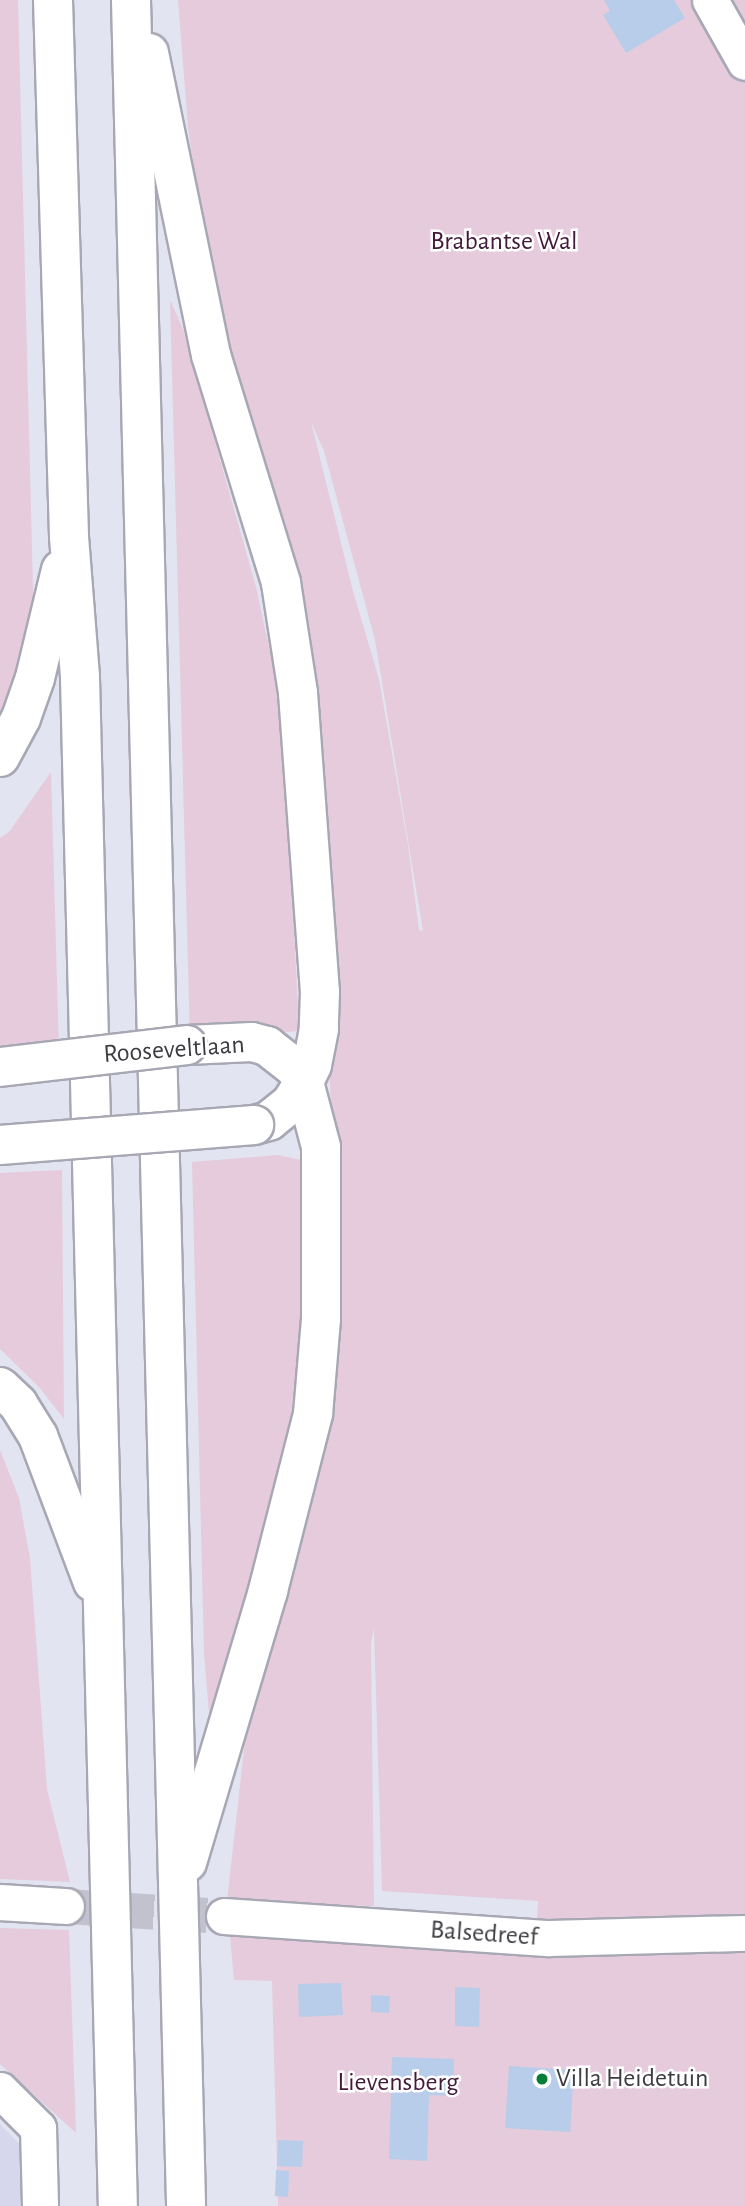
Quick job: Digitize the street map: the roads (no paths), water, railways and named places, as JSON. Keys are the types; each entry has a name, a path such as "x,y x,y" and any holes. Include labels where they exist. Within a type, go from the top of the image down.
{"main road":[{"path":"53,0 68,537 81,691 118,2206"},
{"path":"131,0 186,2206"},
{"path":"0,1144 254,1125 269,1121 281,1112 304,1082 312,1065 319,1029 320,992 298,692 281,583 211,355 138,0"},
{"path":"0,757 21,718 35,678 68,537"},
{"name":"Rooseveltlaan","path":"0,1068 187,1045 252,1042 282,1056 304,1082"},
{"path":"178,1891 268,1591 313,1414 321,1319 321,1147 304,1082"},
{"path":"0,1387 18,1404 38,1436 104,1611"}],"street":[{"path":"710,0 745,62"},
{"path":"0,1902 66,1906"},
{"name":"Balsedreef","path":"223,1916 549,1938 745,1933"},
{"path":"0,2090 38,2128 40,2206"}],"tunnel":[{"path":"66,1906 224,1916"}],"place":[{"name":"Villa Heidetuin","path":"542,2079"}],"park label":[{"name":"Brabantse Wal","path":"504,242"},
{"name":"Lievensberg","path":"398,2083"}]}
